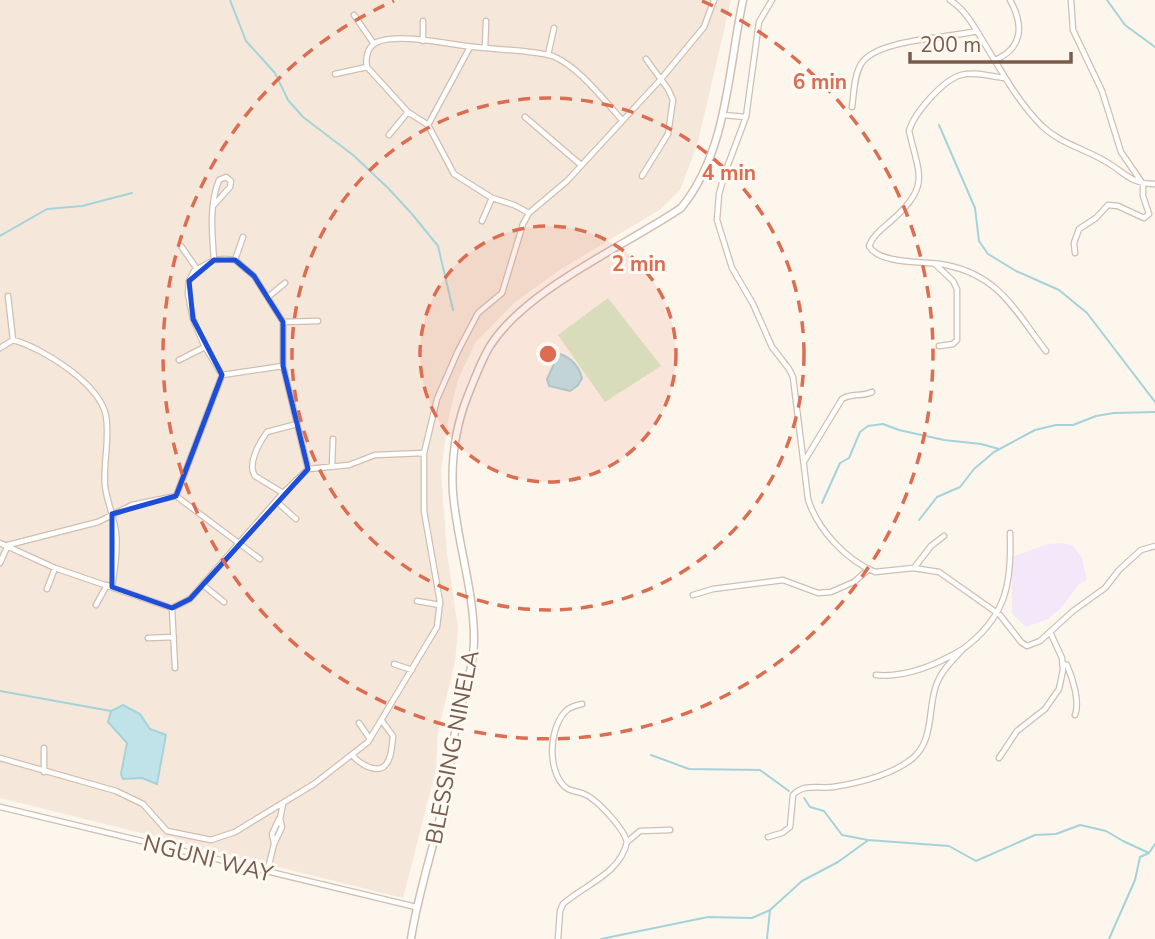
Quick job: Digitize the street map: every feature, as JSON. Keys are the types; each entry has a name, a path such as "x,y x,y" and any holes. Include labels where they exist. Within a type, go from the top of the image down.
{"street":[{"path":"0,758 116,791 143,804 167,831 205,840 219,839 235,832 283,803 314,784 370,739 437,627 440,605 424,511 424,453 436,398 478,313 502,293 523,224 529,213 554,193 661,79 704,27 714,0"},
{"name":"BLESSING NINELA","path":"411,939 416,907 445,797 456,729 472,661 473,619 453,495 458,429 467,398 490,346 506,327 529,306 573,274 681,208 704,175 722,114 743,0"},
{"path":"772,0 759,22 746,117 726,170 718,202 717,220 732,268 753,304 772,347 793,377 808,499 818,523 834,543 869,569 880,572 926,569 951,579 996,611 1027,646 1036,644 1073,611 1105,588 1119,570 1141,550 1155,545"},
{"path":"950,0 960,7 1006,78 1040,124 1050,133 1081,151 1099,157 1128,178 1143,184 1155,184"},
{"path":"995,60 1007,55 1016,44 1018,28 1010,0"},
{"path":"1071,0 1073,30 1102,91 1121,152 1143,184 1148,216 1144,218 1118,205 1108,205 1096,219 1079,229 1074,243 1075,253"},
{"path":"354,15 374,44"},
{"path":"423,21 423,41"},
{"path":"485,47 486,21"},
{"path":"548,55 554,28"},
{"path":"852,107 859,69 867,56 891,46 977,31"},
{"path":"529,213 492,198 454,174 428,125 408,113 367,67 365,60 368,50 374,44 382,40 423,41 548,55 561,59 598,93 622,120"},
{"path":"428,125 470,47"},
{"path":"642,176 668,134 673,100 646,59"},
{"path":"335,74 367,67"},
{"path":"1006,78 974,74 955,78 927,102 909,131 920,173 915,194 902,211 873,237 869,246 884,256 946,265 996,286 1045,351"},
{"path":"389,135 408,113"},
{"path":"722,114 746,117"},
{"path":"525,117 581,165"},
{"path":"214,205 230,187 231,181 226,177 219,180 214,205 211,224 214,260"},
{"path":"482,221 492,198"},
{"path":"235,260 243,237"},
{"path":"181,246 197,269"},
{"path":"222,375 205,347 193,319 188,294 189,281 197,269 214,260 235,260 254,276 283,322 283,366 308,468"},
{"path":"934,264 956,284 958,298 957,340 953,344 939,346"},
{"path":"268,297 285,283"},
{"path":"8,296 13,340"},
{"path":"283,322 318,321"},
{"path":"0,348 13,340"},
{"path":"13,340 64,365 102,404 107,425 107,502 116,532 110,586 96,605"},
{"path":"179,360 205,347"},
{"path":"222,375 283,366"},
{"path":"176,496 222,375"},
{"path":"804,461 842,399 850,396 862,397 872,392"},
{"path":"283,493 255,476 252,464 267,432 297,424"},
{"path":"332,466 333,439"},
{"path":"0,543 55,568 172,608 184,604 308,468 349,465 374,455 424,453"},
{"path":"8,545 98,522 132,505 176,496 260,559"},
{"path":"276,501 296,519"},
{"path":"768,836 782,833 790,827 792,800 796,792 806,787 842,785 891,771 911,759 921,749 927,735 936,684 963,649 985,631 1007,591 1010,533"},
{"path":"914,568 916,562 944,536"},
{"path":"0,564 8,545"},
{"path":"922,559 926,562 926,569"},
{"path":"47,589 55,568"},
{"path":"693,595 713,589 783,580 818,593 831,593 854,582 869,569"},
{"path":"203,584 224,602"},
{"path":"417,601 440,605"},
{"path":"172,608 175,668"},
{"path":"999,758 1017,732 1037,716 1059,689 1063,664 1050,632"},
{"path":"148,638 174,637"},
{"path":"876,675 894,675 933,665 963,649"},
{"path":"394,664 412,670"},
{"path":"1063,664 1067,665 1072,678 1077,709 1075,715"},
{"path":"582,704 567,711 557,727 553,758 556,771 565,787 590,797 620,827 626,842"},
{"path":"352,755 361,765 369,768 387,763 393,736 382,721"},
{"path":"359,723 370,739"},
{"path":"44,748 44,772"},
{"path":"267,873 274,844 272,834 280,819 283,803"},
{"name":"NGUNI WAY","path":"0,807 416,907"},
{"path":"558,939 562,904 604,875 618,860 626,842 640,831 670,830"}],"highlighted area":[{"path":"214,260 235,260 254,276 283,322 283,366 308,469 190,599 172,608 112,587 112,514 176,496 222,375 193,319 189,281"}],"shaded area":[{"path":"0,0 731,0 698,142 680,190 661,209 561,269 514,303 475,343 458,380 449,415 441,471 447,553 458,628 455,662 438,731 436,769 403,898 0,798"},
{"path":"1048,544 1072,545 1082,558 1087,580 1078,585 1062,607 1048,619 1026,627 1012,614 1012,557"}],"green space":[{"path":"608,298 661,366 605,402 558,335"}],"water":[{"path":"560,354 574,363 582,378 570,391 549,386 547,379"},
{"path":"123,705 140,714 150,729 166,735 157,784 142,778 123,779 121,774 127,743 108,722 111,711"}],"waterway":[{"path":"230,0 246,41 275,73 288,100 303,117 353,155 388,188 438,246 453,310"},
{"path":"1107,0 1125,25 1155,47"},
{"path":"939,125 975,208 979,241 988,254 1016,271 1059,290 1087,313 1155,402"},
{"path":"0,236 47,209 82,206 132,193"},
{"path":"919,520 937,497 960,487 974,469 994,452 1035,430 1056,425 1073,425 1096,416 1114,413 1155,412"},
{"path":"822,503 840,463 849,458 860,432 868,426 883,424 944,440 999,449"},
{"path":"0,691 111,711"},
{"path":"651,755 689,769 760,770 789,791"},
{"path":"804,798 810,807 824,811 842,835 868,840 949,846 976,861 1035,835 1056,834 1080,825 1106,831 1149,853"},
{"path":"601,939 708,917 752,918 770,910 802,881 838,862 867,841"},
{"path":"1109,939 1135,880 1140,857 1149,853 1155,844"},
{"path":"767,939 770,910"}]}
